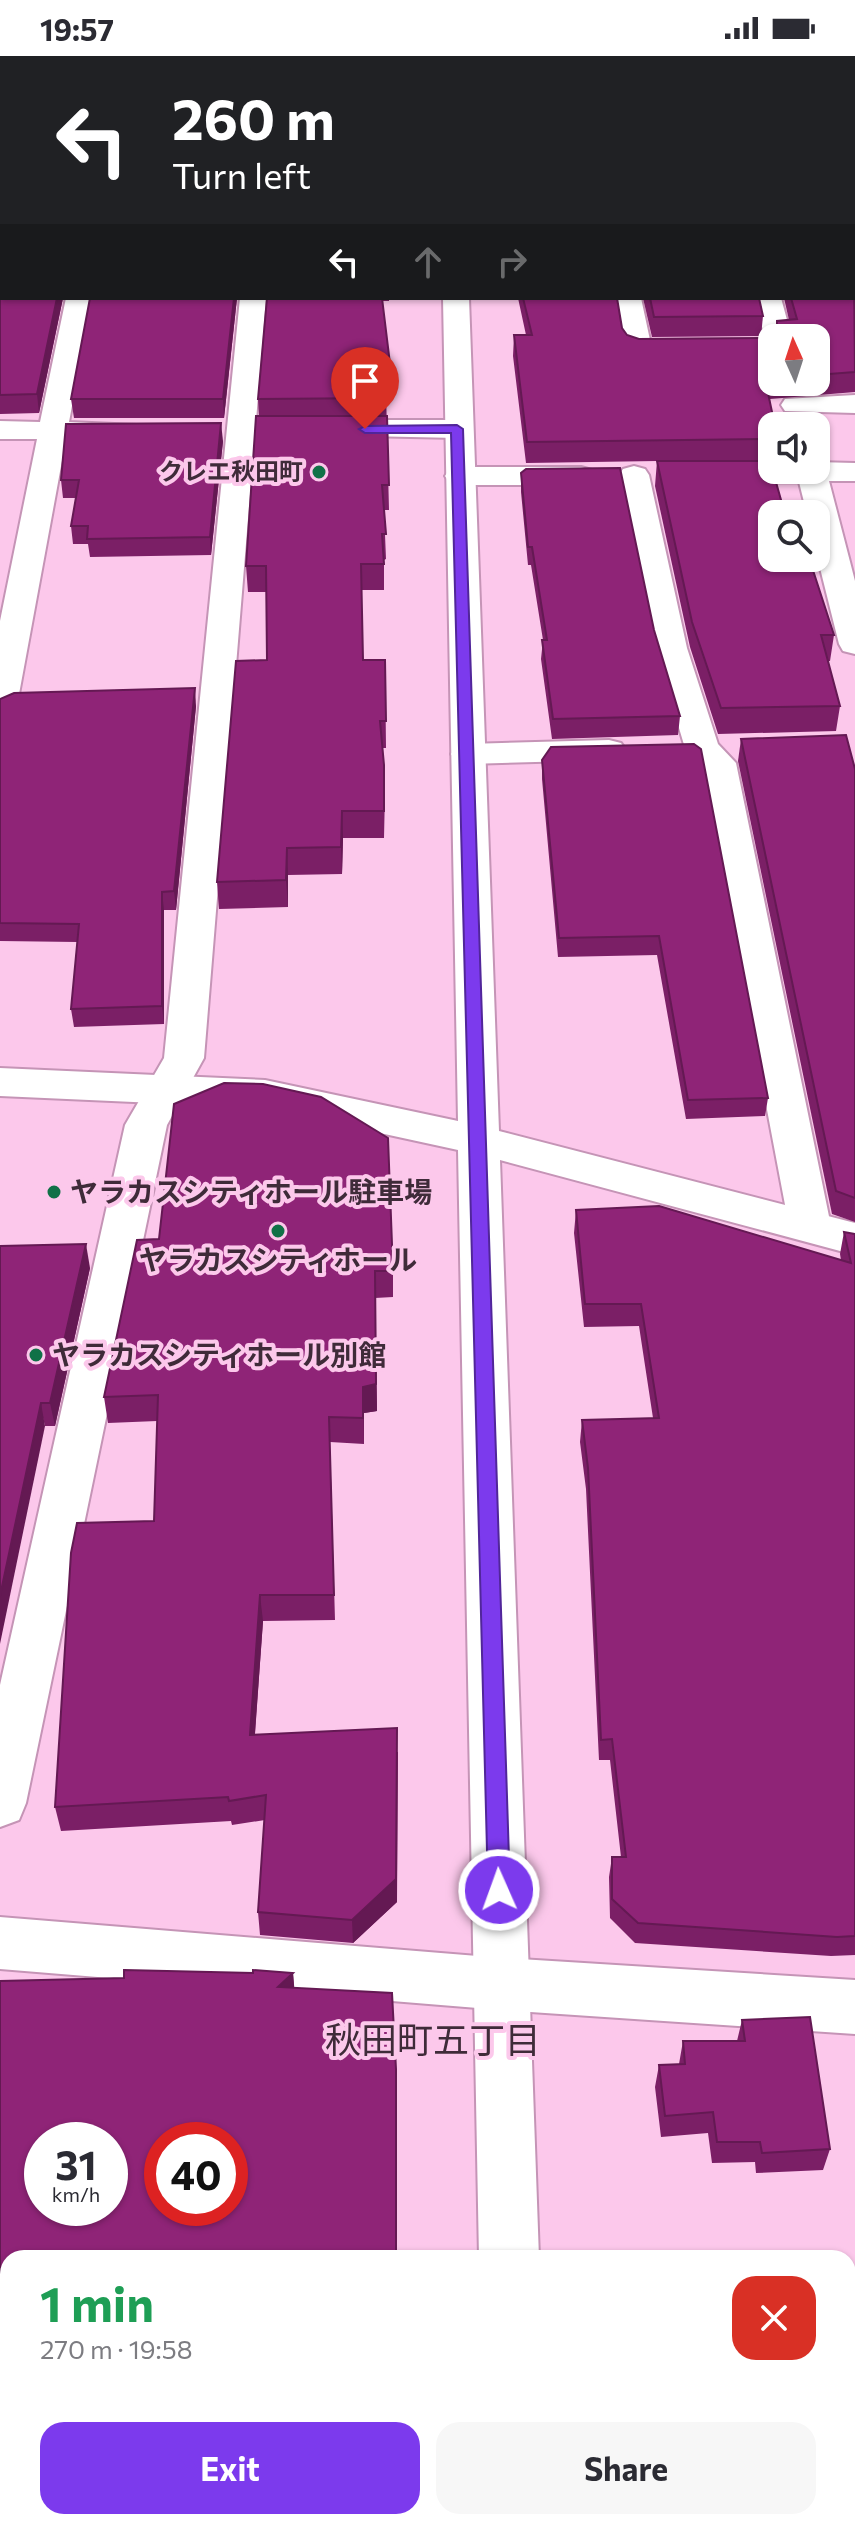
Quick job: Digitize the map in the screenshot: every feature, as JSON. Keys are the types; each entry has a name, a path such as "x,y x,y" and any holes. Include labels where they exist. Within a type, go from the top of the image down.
{"street":[{"path":"0,705 6,645 79,300"},
{"path":"0,1803 146,1125 184,1058 253,300"},
{"path":"456,300 457,429 509,2250"},
{"path":"628,300 638,348 758,347"},
{"path":"768,300 774,324"},
{"path":"795,404 855,404"},
{"path":"303,430 457,429"},
{"path":"0,430 162,431"},
{"path":"830,471 855,472"},
{"path":"460,476 758,472"},
{"path":"659,475 671,648 671,749"},
{"path":"815,484 855,644"},
{"path":"468,754 748,747"},
{"path":"671,749 719,763 810,1226"},
{"path":"0,1082 265,1094 478,1140 855,1239"},
{"path":"0,1943 502,1984 855,2007"}],"building":[{"path":"0,300 57,300 37,394 0,395"},
{"path":"90,300 234,300 223,399 71,399"},
{"path":"267,300 382,300 391,372 386,373 386,398 258,399"},
{"path":"523,300 617,300 622,328 627,335 639,339 758,338 758,396 769,396 772,412 758,412 758,439 527,442 514,335 532,335"},
{"path":"650,300 759,300 763,316 654,317"},
{"path":"792,300 854,300 855,372 830,374 830,324 777,324 777,321 797,319"},
{"path":"256,416 387,416 389,485 382,485 386,534 382,534 384,564 361,564 363,660 385,660 386,721 380,721 384,811 342,811 341,847 287,848 286,880 217,882 236,661 267,660 266,566 246,566"},
{"path":"221,423 210,537 87,539 88,526 71,526 79,480 61,480 66,424"},
{"path":"657,461 758,461 758,484 777,484 781,500 758,500 758,572 814,572 834,635 821,635 840,706 721,708 692,622"},
{"path":"620,468 654,630 680,716 553,719 542,640 547,640 532,547 528,547 521,473 526,469"},
{"path":"195,688 174,891 162,892 162,1006 71,1009 79,924 0,923 0,699 14,693"},
{"path":"846,735 855,769 855,1198 836,1191 741,739"},
{"path":"694,744 701,749 768,1098 688,1100 659,936 559,938 542,760 551,747"},
{"path":"224,1083 263,1084 321,1097 388,1138 393,1271 375,1271 376,1384 363,1387 363,1418 329,1417 334,1595 260,1595 250,1735 397,1728 396,1879 352,1920 258,1912 266,1795 229,1801 228,1797 55,1807 71,1553 77,1523 154,1521 158,1395 104,1397 137,1240 159,1239 174,1104"},
{"path":"659,1206 851,1263 844,1232 855,1234 855,1936 638,1923 612,1899 612,1857 626,1857 612,1739 601,1740 588,1468 582,1420 659,1418 641,1304 585,1304 576,1210"},
{"path":"86,1244 50,1403 41,1403 0,1596 0,1246"},
{"path":"124,1970 253,1973 253,1970 293,1973 278,1987 392,1993 396,2069 396,2250 0,2250 0,1981 124,1978"},
{"path":"810,2017 830,2149 762,2153 760,2142 717,2142 713,2112 665,2116 659,2065 685,2064 683,2041 745,2041 742,2020"}],"place":[{"name":"クレエ秋田町","path":"319,472"},
{"name":"ヤラカスシティホール駐車場","path":"54,1192"},
{"name":"ヤラカスシティホール","path":"278,1231"},
{"name":"ヤラカスシティホール別館","path":"36,1355"}],"district":[{"name":"秋田町五丁目","path":"433,2040"}],"route":[{"path":"365,429 457,429 499,1890"}]}
